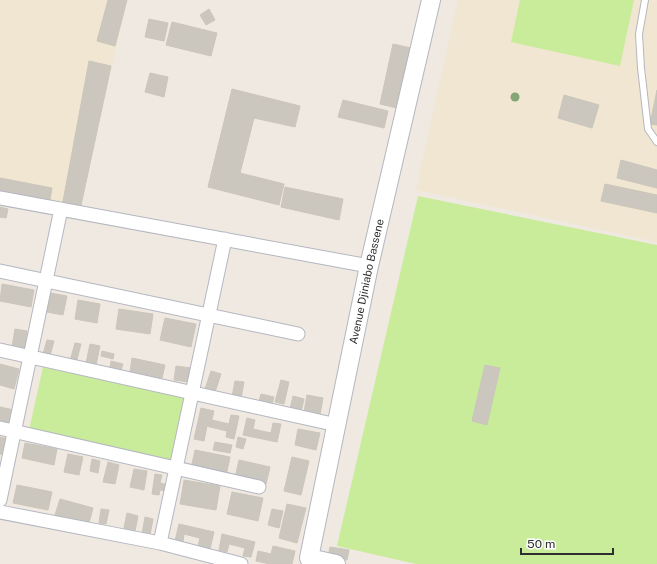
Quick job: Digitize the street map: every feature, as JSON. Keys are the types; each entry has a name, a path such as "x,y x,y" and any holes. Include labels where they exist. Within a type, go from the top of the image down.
{"main road":[{"name":"Avenue Djiniabo Bassene","path":"309,561 369,266 431,0"},
{"path":"309,561 336,564"}],"street":[{"path":"0,198 225,238 369,266"},
{"path":"0,500 61,209"},
{"path":"160,543 177,469 225,238"},
{"path":"0,271 298,334"},
{"path":"0,350 337,425"},
{"path":"0,428 260,487"},
{"path":"0,512 160,543 241,564"}],"lane":[{"path":"645,0 639,34 648,129 657,142"}],"shaded area":[{"path":"0,0 127,0 80,210 0,196"},
{"path":"458,0 657,0 657,242 416,190"}],"green space":[{"path":"520,0 634,0 620,66 511,42"},
{"path":"418,196 657,245 657,564 416,564 337,546"},
{"path":"43,367 189,399 175,463 29,430"}],"building":[{"path":"108,0 127,0 115,46 97,41"},
{"path":"209,9 215,20 206,25 200,15"},
{"path":"149,19 168,23 164,41 145,37"},
{"path":"172,22 217,33 211,56 166,45"},
{"path":"393,44 411,48 397,108 380,104"},
{"path":"89,61 111,66 80,210 62,207"},
{"path":"150,73 168,77 164,97 145,92"},
{"path":"232,89 300,106 295,127 254,118 240,173 284,184 279,205 208,187"},
{"path":"657,90 657,125 650,124"},
{"path":"564,95 599,105 592,128 558,118"},
{"path":"343,100 388,111 384,128 338,117"},
{"path":"621,160 657,170 657,188 617,178"},
{"path":"0,178 52,188 49,205 0,196"},
{"path":"605,184 657,195 657,213 601,201"},
{"path":"285,187 343,199 339,220 281,207"},
{"path":"0,207 8,209 6,218 0,217"},
{"path":"2,284 34,290 31,307 0,301"},
{"path":"50,293 67,296 63,315 47,312"},
{"path":"78,300 100,304 97,323 75,319"},
{"path":"119,309 153,314 150,334 116,329"},
{"path":"165,318 196,324 191,347 160,340"},
{"path":"15,329 27,331 24,349 12,347"},
{"path":"47,340 54,341 50,356 43,354"},
{"path":"75,343 81,344 76,363 70,361"},
{"path":"90,344 100,346 96,365 86,363"},
{"path":"102,351 114,354 113,359 101,356"},
{"path":"132,358 165,365 162,378 130,372"},
{"path":"111,361 123,364 121,370 110,368"},
{"path":"0,364 19,369 14,389 0,385"},
{"path":"485,365 500,368 487,425 472,421"},
{"path":"176,366 191,368 188,382 174,380"},
{"path":"211,371 221,374 215,392 205,389"},
{"path":"281,380 289,382 284,404 275,402"},
{"path":"235,381 244,382 241,399 232,397"},
{"path":"261,394 274,397 271,408 258,405"},
{"path":"307,395 323,398 320,415 304,412"},
{"path":"293,396 304,399 301,412 290,409"},
{"path":"0,407 14,410 10,427 0,425"},
{"path":"201,408 214,411 210,427 207,426 204,441 194,439"},
{"path":"231,415 239,416 234,439 226,437 227,431 210,427 212,420 229,424"},
{"path":"247,418 255,420 253,429 271,433 273,423 281,424 277,442 243,435"},
{"path":"298,429 320,433 316,450 295,445"},
{"path":"0,437 9,439 5,455 0,454"},
{"path":"238,437 246,439 243,449 236,447"},
{"path":"215,442 232,445 230,453 213,450"},
{"path":"25,443 57,449 54,465 22,458"},
{"path":"195,450 230,457 226,476 191,469"},
{"path":"68,454 83,457 79,475 64,472"},
{"path":"292,457 309,461 301,495 284,491"},
{"path":"92,459 100,461 98,473 90,471"},
{"path":"239,460 270,467 266,484 235,478"},
{"path":"108,462 119,465 115,484 103,482"},
{"path":"134,469 147,471 144,490 130,487"},
{"path":"155,474 162,475 160,483 168,485 167,491 160,490 159,495 152,494"},
{"path":"184,480 220,486 216,510 180,504"},
{"path":"17,485 52,492 48,510 13,503"},
{"path":"232,492 263,498 258,521 227,514"},
{"path":"60,499 93,508 89,523 55,515"},
{"path":"287,504 306,508 297,543 279,538"},
{"path":"101,509 109,510 106,524 99,523"},
{"path":"272,509 283,511 279,528 268,525"},
{"path":"127,513 138,516 135,531 124,528"},
{"path":"145,517 153,519 150,535 142,534"},
{"path":"179,524 214,532 210,549 198,546 200,538 184,534 183,542 175,541"},
{"path":"222,534 255,542 251,557 243,556 245,548 229,544 227,552 219,550"},
{"path":"273,546 295,551 292,564 270,564 256,561 258,551 271,554"},
{"path":"330,547 349,550 347,560 328,557"}]}
